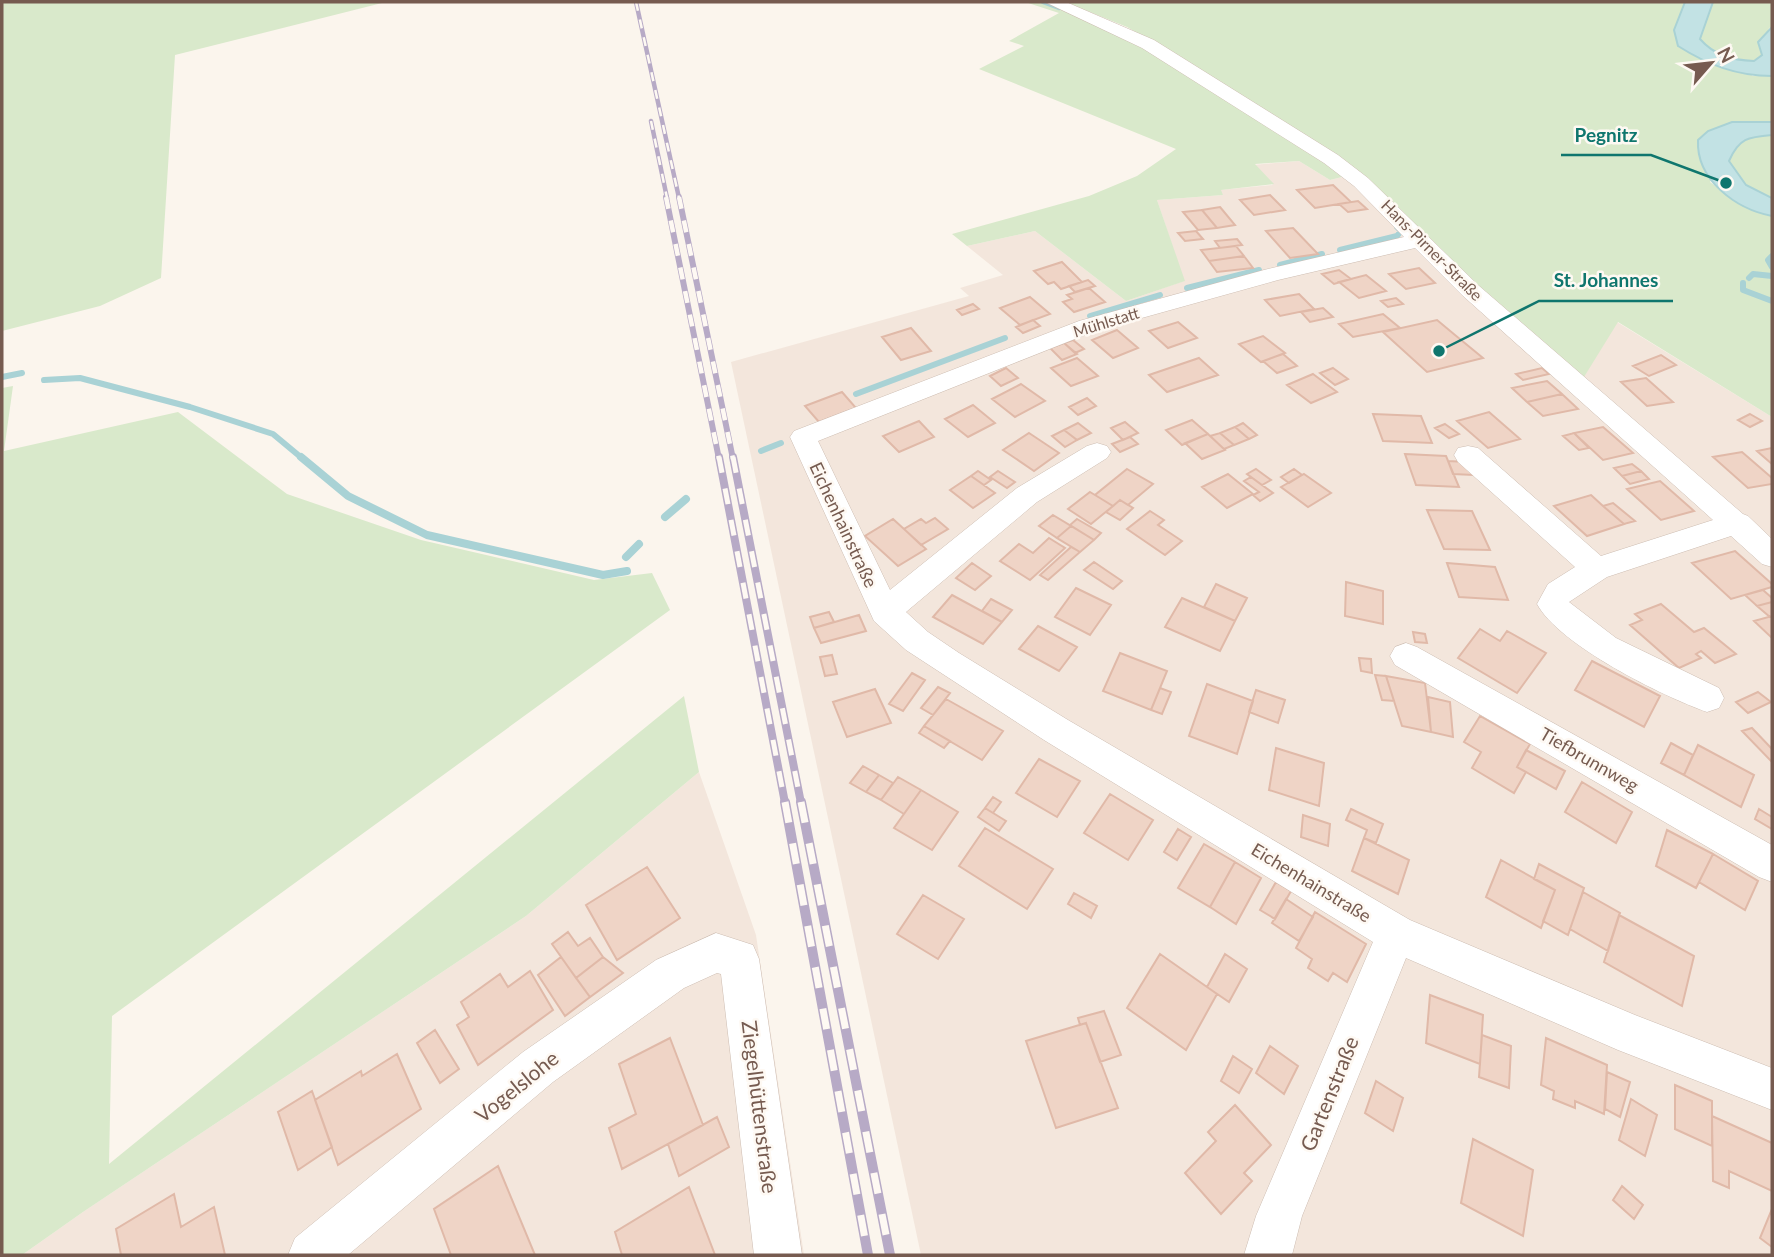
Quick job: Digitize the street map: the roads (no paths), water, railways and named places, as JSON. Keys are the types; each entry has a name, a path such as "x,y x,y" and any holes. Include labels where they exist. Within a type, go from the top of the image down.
{"street":[{"name":"Hans-Pirner-Straße","path":"1053,2 1148,44 1331,159 1378,196 1470,290 1738,523 1772,556"},
{"name":"Mühlstatt","path":"803,437 1087,326 1272,275 1420,240"},
{"name":"Eichenhainstraße","path":"803,437 885,612 917,641 988,688 1396,934 1633,1035 1772,1089"},
{"name":"Eichenhainstraße","path":"885,612 1027,495 1097,452"},
{"path":"1468,455 1596,569"},
{"path":"1707,698 1653,674 1565,619 1552,604 1559,592 1596,569 1738,523"},
{"name":"Tiefbrunnweg","path":"1406,656 1772,865"},
{"name":"Gartenstraße","path":"1268,1255 1279,1216 1396,934"},
{"name":"Vogelslohe","path":"312,1255 538,1067 670,974 716,953 739,960"},
{"name":"Ziegelhüttenstraße","path":"739,960 778,1255"}],"water":[{"path":"1685,2 1713,2 1700,39 1718,53 1731,58 1754,61 1762,55 1758,42 1772,27 1772,76 1723,68 1678,46 1674,30"},
{"path":"1732,122 1772,122 1772,135 1745,140 1729,161 1746,185 1772,198 1772,216 1745,207 1732,199 1711,180 1704,168 1698,140 1708,131"}],"waterway":[{"path":"1043,2 1059,8"},
{"path":"1340,250 1397,236 1401,231 1397,227"},
{"path":"1280,265 1322,254"},
{"path":"1772,256 1768,260 1772,267"},
{"path":"1187,288 1259,270"},
{"path":"1749,278 1753,274 1772,276"},
{"path":"1743,283 1743,290 1772,301"},
{"path":"1090,316 1160,295"},
{"path":"856,394 1005,338"},
{"path":"2,377 22,373"},
{"path":"44,380 80,378 190,407 273,434 303,459"},
{"path":"761,451 781,443"},
{"path":"301,457 348,496 427,535 603,575 627,571"},
{"path":"665,517 686,499"},
{"path":"626,557 639,544"}],"railway":[{"path":"636,2 679,198"},
{"path":"651,121 667,198"},
{"path":"666,197 719,459"},
{"path":"679,197 733,459"},
{"path":"719,457 785,803"},
{"path":"733,457 801,803"},
{"path":"785,802 868,1255"},
{"path":"801,802 890,1255"}],"place":[{"name":"Pegnitz","path":"1726,183"},
{"name":"St. Johannes","path":"1439,351"}]}
